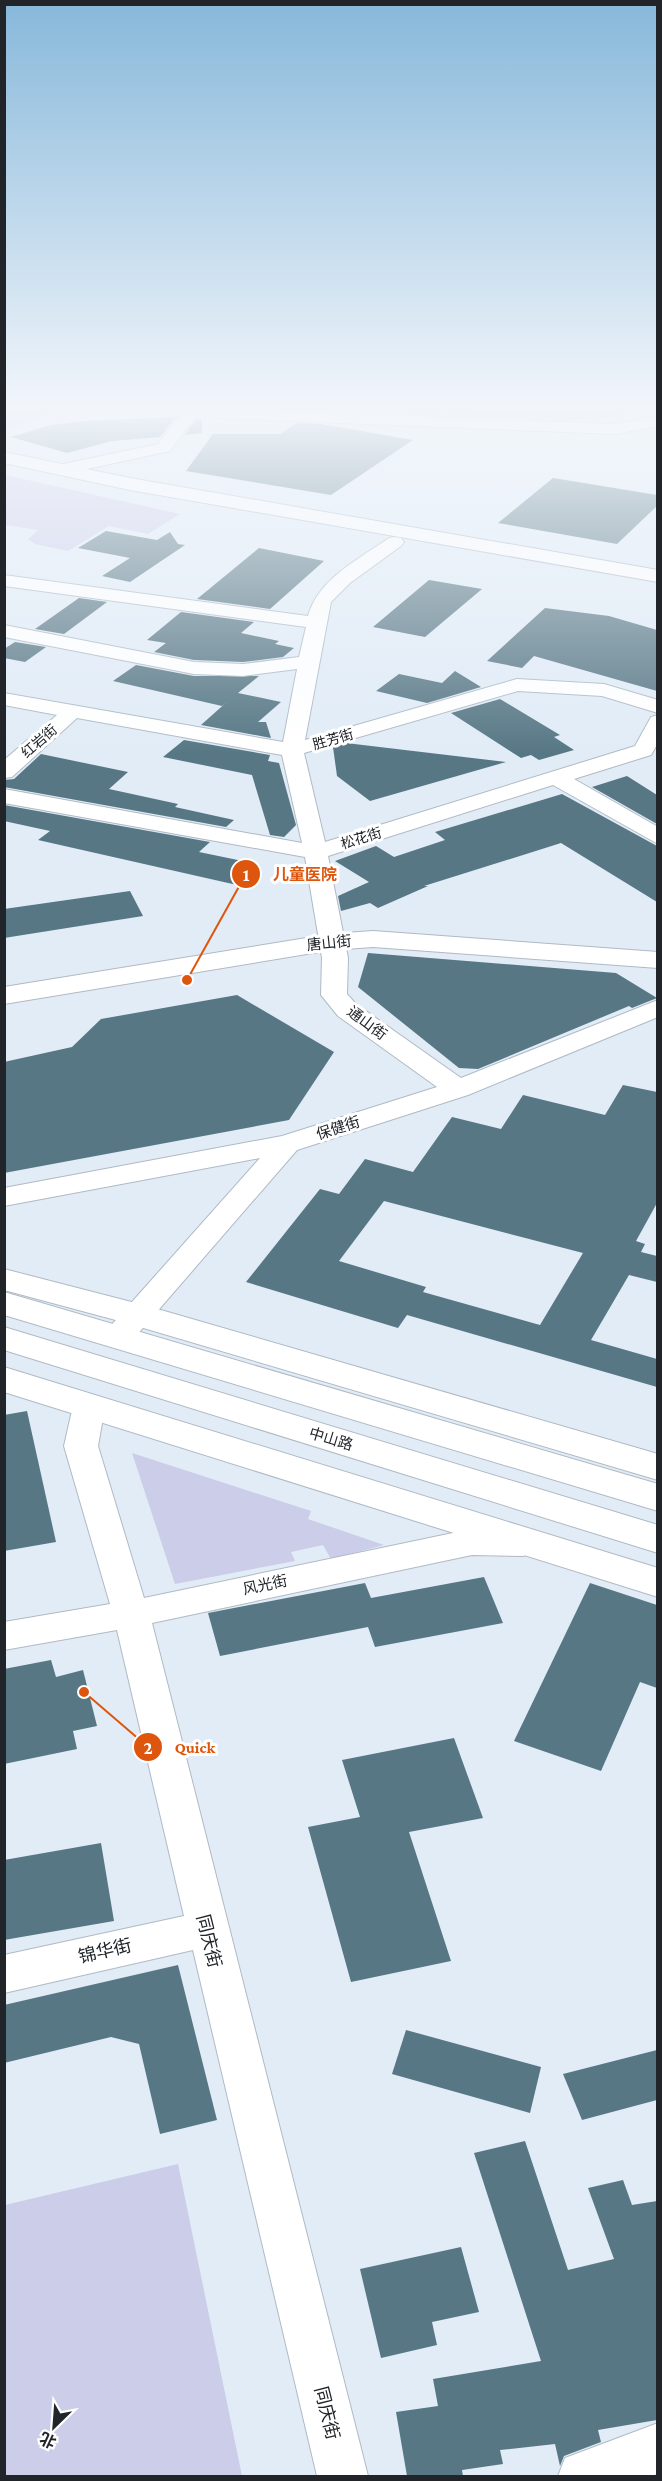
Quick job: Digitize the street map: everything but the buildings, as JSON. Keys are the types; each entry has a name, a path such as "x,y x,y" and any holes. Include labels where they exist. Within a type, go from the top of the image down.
{"main road":[{"path":"281,523 657,588"},
{"path":"348,523 657,576"},
{"name":"唐山街","path":"4,996 331,942 373,939 657,960"},
{"path":"4,1279 126,1326 657,1498"},
{"path":"4,1303 126,1326 657,1467"},
{"name":"中山路","path":"4,1338 657,1539"},
{"path":"4,1379 657,1583"}],"street":[{"path":"292,750 322,600 332,588 394,542"},
{"path":"4,580 316,623"},
{"path":"4,630 194,668 243,670 308,662"},
{"name":"胜芳街","path":"4,699 292,750 517,685 604,690 657,707"},
{"name":"红岩街","path":"4,772 73,711"},
{"name":"松花街","path":"4,796 316,852 643,750 657,721"},
{"name":"通山街","path":"292,750 316,852 335,958 334,995 347,1011 458,1089"},
{"path":"555,777 657,837"},
{"name":"保健街","path":"4,1197 288,1144 458,1089 657,1008"},
{"path":"126,1326 288,1144"},
{"name":"同庆街","path":"90,1406 81,1446 131,1614 206,1929 343,2476"},
{"name":"风光街","path":"4,1636 131,1614 472,1542 526,1543"},
{"name":"锦华街","path":"4,1974 206,1929"},
{"path":"583,2476 657,2448"}],"shaded area":[{"path":"5,523 166,523 148,534 109,526 68,551 35,544 28,539 38,530 5,525"},
{"path":"132,1453 311,1511 308,1519 384,1545 331,1559 323,1545 291,1552 295,1561 175,1584"},
{"path":"178,2164 242,2476 5,2476 5,2205"}],"place":[{"name":"儿童医院","path":"187,980"},
{"name":"Quick","path":"84,1692"}]}
